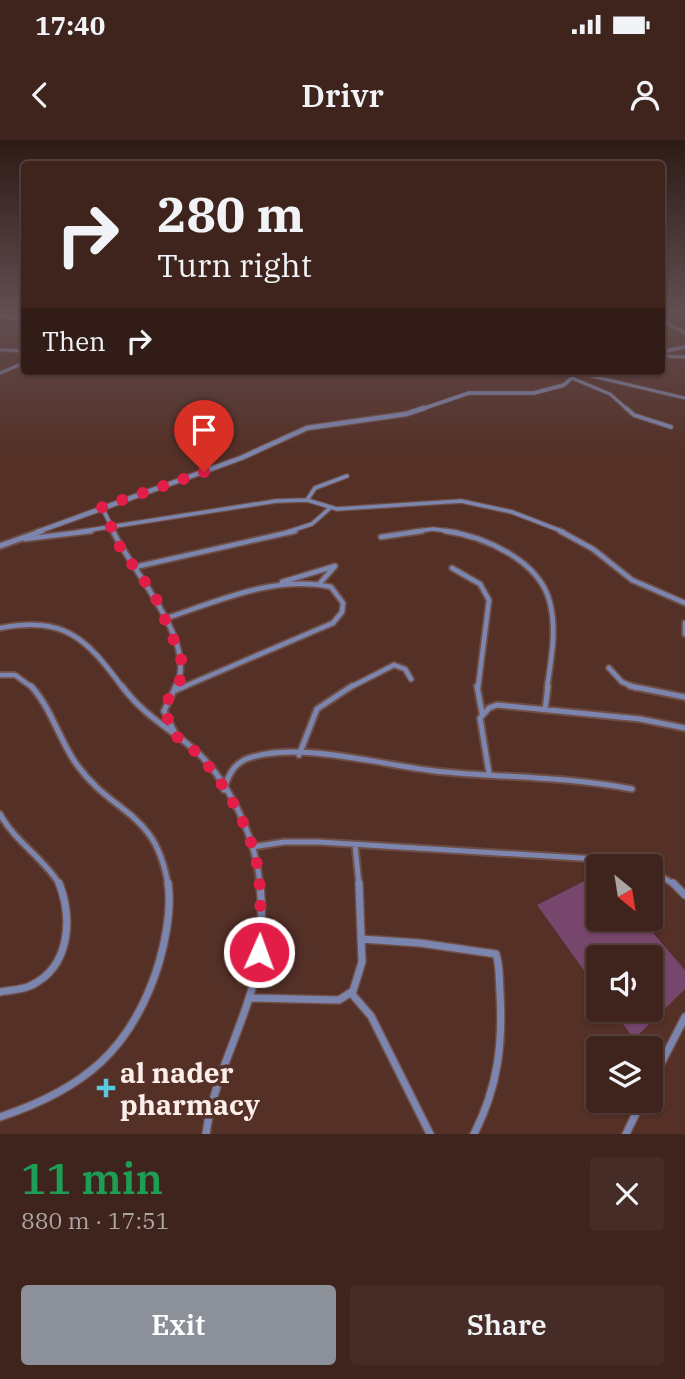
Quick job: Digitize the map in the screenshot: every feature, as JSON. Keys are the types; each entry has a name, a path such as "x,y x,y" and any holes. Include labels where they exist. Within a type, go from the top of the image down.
{"street":[{"path":"0,373 21,364"},
{"path":"0,545 241,458 316,426 406,414 470,393 534,393 564,385 579,375"},
{"path":"582,375 634,415 671,427"},
{"path":"585,375 685,398"},
{"path":"307,500 315,488 347,476"},
{"path":"9,542 113,528 249,504 307,500 330,508 449,500 512,512 575,538 632,580 685,603"},
{"path":"102,507 121,549 154,594 183,666 176,690 166,703 164,712 174,726 177,737"},
{"path":"135,567 293,531 312,524 330,508"},
{"path":"381,537 433,529 474,536 506,550 536,576 550,600 554,630 545,710"},
{"path":"164,619 335,566 320,583"},
{"path":"452,568 480,584 489,600 482,630 479,674 482,713 480,727 489,773"},
{"path":"176,690 333,623 341,615 344,605 336,589 320,583 268,587"},
{"path":"685,623 685,634"},
{"path":"0,628 47,624 79,636 106,662 147,719 202,756 224,790 253,847 260,904 259,952 249,998 215,1080 206,1134"},
{"path":"299,755 314,714 337,694 394,665 404,666 410,671 411,679"},
{"path":"609,668 612,675 622,682 685,697"},
{"path":"0,676 16,674 31,684 78,767 94,784 118,799 154,838 162,856 170,904 167,931 146,997 132,1027 110,1055 61,1094 0,1116"},
{"path":"482,713 497,705 640,719 685,728"},
{"path":"224,790 231,768 240,761 262,756 299,755 444,771 603,782 632,789"},
{"path":"0,814 2,828 52,872 63,891 67,935 50,972 33,985 0,992"},
{"path":"253,847 284,842 586,858"},
{"path":"249,998 339,1000 351,993 359,978 361,939 355,845"},
{"path":"663,877 685,895"},
{"path":"361,939 432,944 496,954 503,1037 501,1065 494,1094 474,1134"},
{"path":"351,993 371,1016 430,1134"},
{"path":"663,1060 685,1017"},
{"path":"626,1134 636,1113"}],"shaded area":[{"path":"586,880 586,931 651,931 685,970 685,989 663,1011 663,945 586,945 586,973 537,905"},
{"path":"622,1022 651,1022 637,1036 632,1036"}],"place":[{"name":"al nader pharmacy","path":"106,1088"}],"route":[{"path":"204,472 102,507 121,549 154,594 181,657 182,677 166,703 165,715 174,726 177,737 196,750 210,767 253,847 260,885 259,952"}]}
